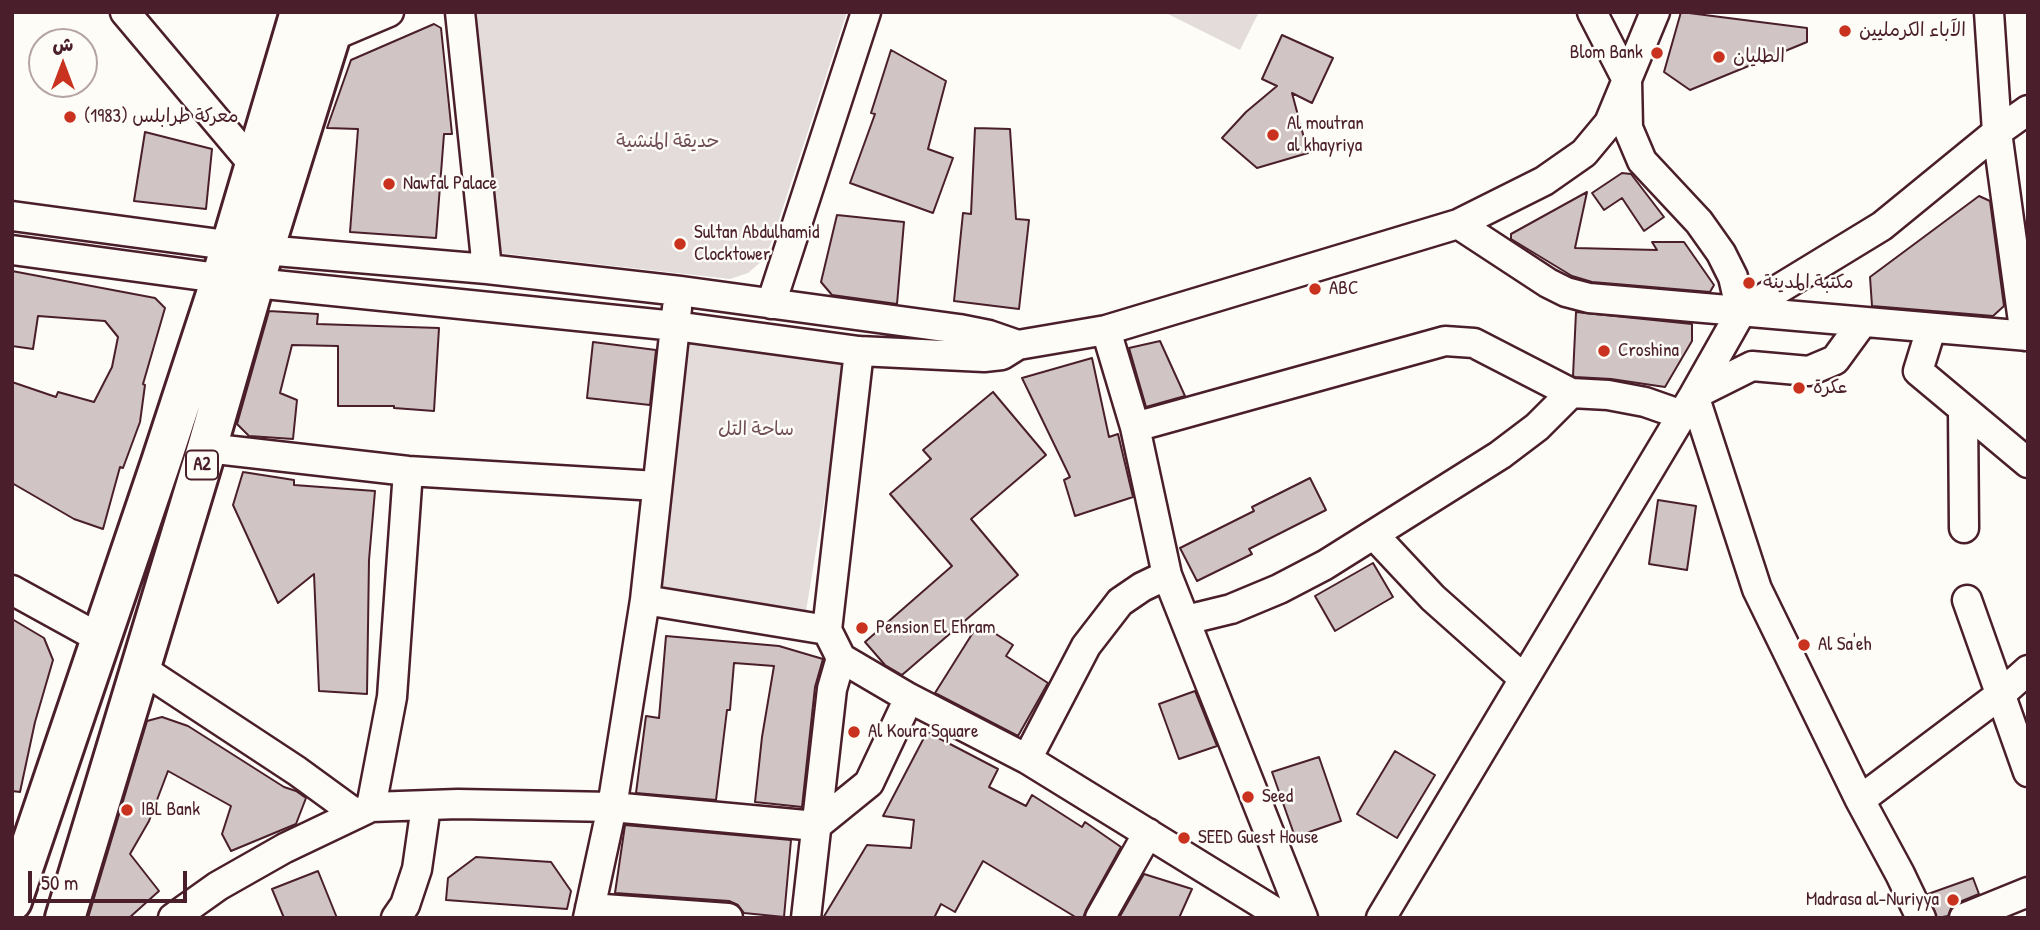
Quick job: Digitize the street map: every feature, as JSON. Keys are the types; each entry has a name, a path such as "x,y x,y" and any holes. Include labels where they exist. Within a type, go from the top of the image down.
{"highway":[{"name":"A2","path":"65,918 207,448 243,264 253,164 300,12"},
{"name":"A2","path":"12,901 162,462 243,264 334,24"}],"street":[{"path":"125,12 253,164"},
{"path":"334,24 389,12"},
{"path":"460,12 487,269"},
{"path":"771,304 866,12"},
{"path":"1592,12 1627,80 1628,128 1642,161 1699,222 1721,253 1733,277 1741,312"},
{"path":"12,216 243,264 675,326 859,351 984,357 1002,355 1018,345 1105,330 1458,224 1544,181 1584,153 1609,123 1656,12"},
{"path":"1458,224 1548,283 1566,292 1589,298 2026,336 1997,132 1989,12"},
{"path":"1381,918 1741,312 1882,226 2028,110"},
{"path":"12,250 243,264 487,269 680,291 967,330 1018,345"},
{"path":"680,291 645,600 612,807 589,913 728,918"},
{"path":"1135,427 1457,340 1474,343 1571,393 1688,405 1752,366 1809,371 1835,360 1862,323"},
{"path":"1931,329 1918,371 2028,463"},
{"path":"1105,330 1135,427 1167,575 1303,918"},
{"path":"859,351 827,629 841,658 909,698 1027,759 1285,918"},
{"path":"1186,620 1231,609 1279,589 1374,535 1500,455 1538,427 1571,393"},
{"path":"1688,405 1757,589 1921,918"},
{"path":"1963,410 1964,528"},
{"path":"207,448 408,471 657,486"},
{"path":"363,811 392,696 408,471"},
{"path":"1374,535 1433,598 1524,679"},
{"path":"1027,759 1086,646 1120,602 1167,575"},
{"path":"12,590 101,639"},
{"path":"645,600 827,629"},
{"path":"1966,600 2028,772"},
{"path":"806,918 832,689 841,658"},
{"path":"139,667 363,811"},
{"path":"1860,800 2001,694 2028,670"},
{"path":"173,918 218,886 285,848 363,811 458,804 612,807 816,826 869,783 909,698"},
{"path":"396,918 405,905 417,869 426,806"},
{"path":"1100,918 1148,833"},
{"path":"1964,918 2028,892"}],"green space":[{"name":"حديقة المنشية","path":"464,12 847,12 772,241 763,260 748,273 730,279 490,252"},
{"path":"1164,12 1259,12 1240,50"},
{"name":"ساحة التل","path":"690,340 848,357 806,611 654,590"}],"building":[{"name":"الطليان","path":"1681,12 1807,28 1807,42 1690,90 1664,72"},
{"path":"434,24 441,28 452,134 444,134 436,238 350,232 358,129 327,128 351,60"},
{"path":"1282,35 1333,58 1312,103 1292,93 1308,153 1257,168 1222,138 1246,112 1277,86 1262,79"},
{"path":"891,50 946,81 928,149 953,158 933,213 850,183 875,114 871,113"},
{"path":"975,128 1010,129 1016,219 1029,220 1019,309 954,301 963,213 971,214"},
{"path":"145,132 212,149 206,209 134,201"},
{"path":"1622,173 1631,174 1664,217 1644,231 1622,198 1604,210 1592,193"},
{"path":"1587,192 1575,248 1657,250 1652,242 1684,242 1714,285 1710,292 1592,282 1572,276 1511,239 1511,234"},
{"path":"1979,196 1990,201 2004,306 1993,316 1872,306 1870,277"},
{"path":"837,215 904,222 897,304 832,295 821,282"},
{"path":"12,271 155,298 165,308 143,384 140,422 123,468 120,467 103,529 74,519 12,483 12,382 56,397 58,392 94,402 112,367 118,337 105,321 38,316 33,349 12,346"},
{"path":"269,311 318,314 317,324 439,328 434,411 394,406 338,406 338,346 292,345 280,393 297,400 293,439 249,436 237,424"},
{"path":"1576,312 1692,324 1692,341 1665,387 1575,377"},
{"path":"1160,341 1185,396 1146,407 1129,348"},
{"path":"593,342 656,350 650,405 587,398"},
{"path":"1092,358 1109,437 1118,434 1133,497 1075,516 1064,480 1070,477 1022,378"},
{"path":"993,392 1046,455 971,519 1018,575 902,675 885,665 865,642 952,566 890,494 931,459 923,450"},
{"path":"243,472 294,480 294,485 375,491 369,560 367,694 319,691 314,574 278,603 233,505"},
{"path":"1310,478 1326,510 1249,549 1252,554 1197,581 1180,548 1254,511 1252,507"},
{"path":"1658,500 1696,506 1687,570 1649,564"},
{"path":"1373,563 1393,597 1335,631 1315,596"},
{"path":"12,619 44,638 53,660 35,722 20,792 12,791"},
{"path":"979,623 1013,645 1006,656 1048,683 1018,736 935,693"},
{"path":"666,636 779,646 823,659 815,687 802,807 755,802 774,666 734,663 730,710 727,710 716,800 636,793 646,716 659,718"},
{"path":"1195,691 1217,746 1179,759 1159,704"},
{"path":"162,717 188,726 306,798 296,824 231,851 222,834 231,806 168,771 149,821 130,854 159,891 129,918 88,918 147,721"},
{"path":"927,732 998,769 989,787 1026,806 1032,795 1082,827 1085,822 1121,847 1083,918 1077,918 983,861 955,912 941,904 934,918 823,918 867,845 911,848 914,820 883,816"},
{"path":"1395,751 1435,775 1397,838 1357,814"},
{"path":"1319,757 1341,821 1295,837 1272,772"},
{"path":"625,825 791,840 784,917 744,913 738,905 729,901 615,893"},
{"path":"476,857 551,862 571,891 567,909 446,900 448,878"},
{"path":"318,871 337,918 284,918 272,889"},
{"path":"1144,874 1192,889 1179,918 1119,918"},
{"name":"Madrasa al-Nuriyya","path":"1973,878 1979,894 1957,903 1948,916 1937,918 1928,894"}],"place":[{"name":"الآباء الكرمليين","path":"1845,31"},
{"name":"Blom Bank","path":"1657,53"},
{"name":"الطليان","path":"1719,57"},
{"name":"معركة طرابلس (1983)","path":"70,117"},
{"name":"Al moutran al khayriya","path":"1273,135"},
{"name":"Nawfal Palace","path":"389,184"},
{"name":"Sultan Abdulhamid Clocktower","path":"680,244"},
{"name":"مكتبة المدينة","path":"1749,283"},
{"name":"ABC","path":"1315,289"},
{"name":"Croshina","path":"1604,351"},
{"name":"عكرة","path":"1799,388"},
{"name":"Pension El Ehram","path":"862,628"},
{"name":"Al Sa'eh","path":"1804,645"},
{"name":"Al Koura Square","path":"854,732"},
{"name":"Seed","path":"1248,797"},
{"name":"IBL Bank","path":"127,810"},
{"name":"SEED Guest House","path":"1184,838"},
{"name":"Madrasa al-Nuriyya","path":"1953,900"}]}
